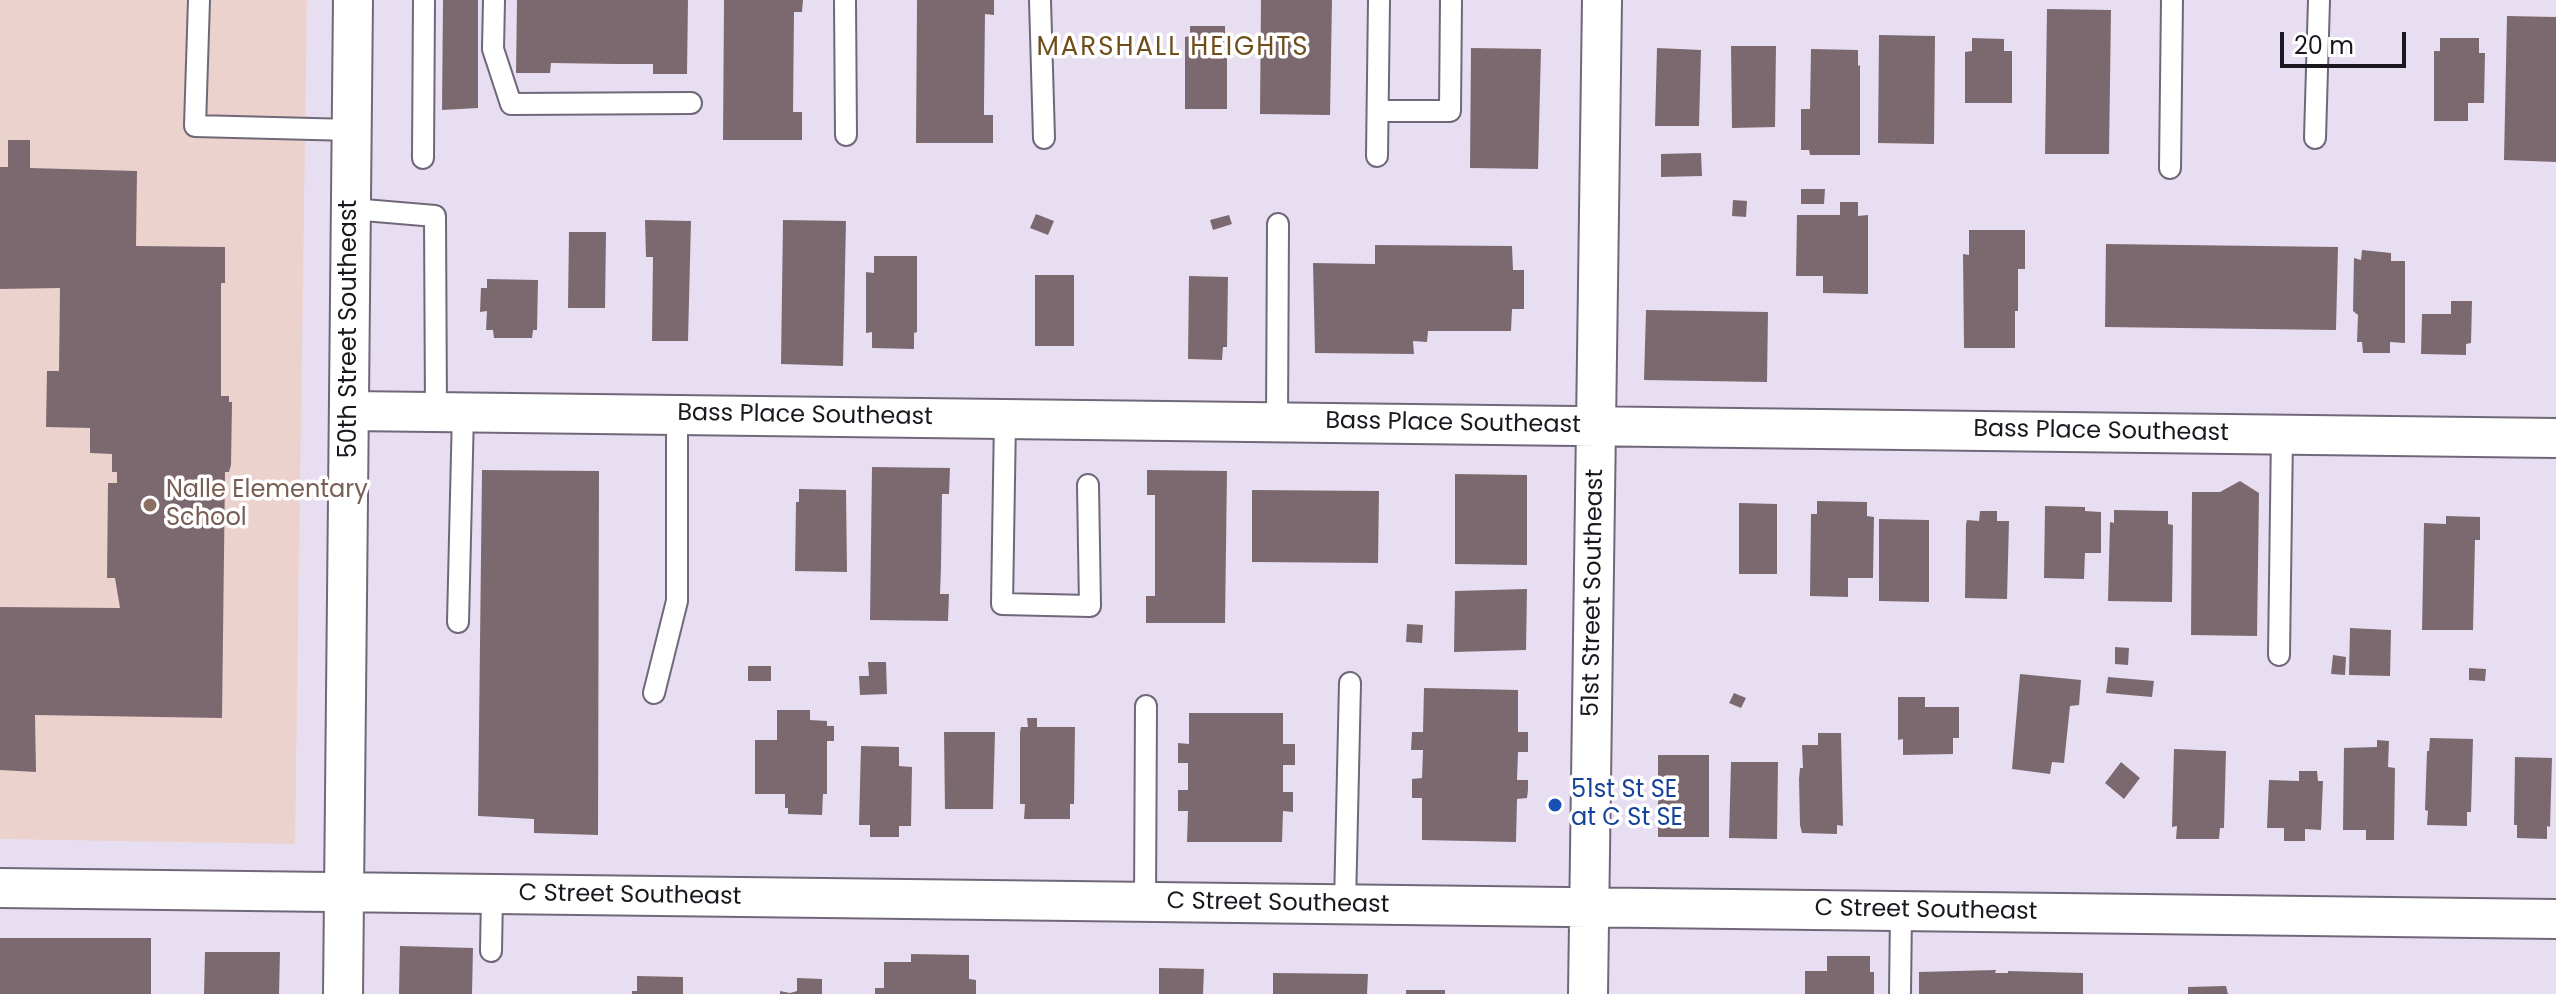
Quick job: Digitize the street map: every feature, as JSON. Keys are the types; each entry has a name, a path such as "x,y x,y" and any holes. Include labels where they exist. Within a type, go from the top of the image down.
{"street":[{"name":"50th Street Southeast","path":"343,994 353,0"},
{"name":"51st Street Southeast","path":"1588,994 1602,0"},
{"name":"Bass Place Southeast","path":"350,411 2556,438"},
{"name":"C Street Southeast","path":"0,888 2556,919"}],"lane":[{"path":"199,0 195,126 352,130"},
{"path":"423,158 424,0"},
{"path":"494,0 493,49 511,104 691,103"},
{"path":"845,0 846,135"},
{"path":"1040,0 1044,138"},
{"path":"1377,156 1379,0"},
{"path":"1378,111 1450,111 1451,0"},
{"path":"2170,168 2172,0"},
{"path":"2315,138 2319,0"},
{"path":"352,209 435,216 450,412 458,622"},
{"path":"1277,422 1278,224"},
{"path":"654,693 677,601 677,415"},
{"path":"1005,419 1002,604 1090,606 1088,485"},
{"path":"2279,655 2282,434"},
{"path":"1345,904 1350,683"},
{"path":"1145,902 1146,706"},
{"path":"491,951 492,895"},
{"path":"1900,994 1901,911"}],"shaded area":[{"name":"Nalle Elementary School","path":"0,0 307,0 295,844 0,839"}],"building":[{"path":"443,0 478,0 478,108 442,110"},
{"path":"517,0 688,0 687,74 653,74 653,64 551,63 550,73 516,73"},
{"path":"724,0 803,0 802,12 794,12 793,112 802,112 802,140 723,140"},
{"path":"917,0 994,0 994,15 985,14 984,104 984,115 993,115 993,143 916,143"},
{"path":"1261,0 1332,0 1330,115 1260,114"},
{"path":"2047,9 2111,10 2109,154 2045,154"},
{"path":"2507,16 2556,17 2556,162 2504,160"},
{"path":"1190,26 1225,26 1227,109 1185,109 1185,37 1190,36"},
{"path":"1879,35 1935,36 1934,144 1878,143"},
{"path":"1972,38 2004,39 2004,51 2012,51 2012,103 1965,103 1965,52 1972,51"},
{"path":"2440,38 2479,38 2479,53 2485,53 2484,103 2468,103 2468,121 2434,121 2434,51 2440,51"},
{"path":"1731,46 1776,46 1775,127 1732,128"},
{"path":"1471,48 1541,49 1538,169 1470,168"},
{"path":"1657,48 1701,50 1699,126 1655,126"},
{"path":"1811,49 1858,50 1860,155 1810,155 1809,150 1801,150 1801,109 1810,109"},
{"path":"8,140 30,140 30,168 137,171 136,246 225,247 225,283 221,283 221,396 229,396 229,402 232,402 231,465 229,472 225,472 222,718 35,715 36,772 0,770 0,607 120,608 115,578 107,578 108,483 117,483 117,472 112,472 112,454 90,453 90,428 46,427 47,371 59,371 60,288 0,289 0,167 8,167"},
{"path":"1701,153 1702,176 1661,177 1661,154"},
{"path":"1801,189 1825,189 1824,204 1801,204"},
{"path":"1733,200 1747,201 1746,217 1732,216"},
{"path":"1840,202 1858,202 1858,216 1868,215 1868,294 1823,293 1823,276 1796,276 1797,215 1840,215"},
{"path":"1036,214 1054,221 1048,235 1030,228"},
{"path":"1229,215 1232,224 1213,230 1210,220"},
{"path":"645,220 691,221 688,341 652,341 653,257 646,257"},
{"path":"783,220 846,221 843,366 781,364"},
{"path":"1969,230 2025,230 2025,269 2018,269 2015,348 1964,348 1963,254 1969,255"},
{"path":"569,232 606,232 605,308 568,308"},
{"path":"2106,244 2338,247 2336,330 2105,327"},
{"path":"1375,245 1512,246 1513,270 1524,270 1524,309 1512,309 1511,331 1428,331 1427,342 1413,341 1414,354 1315,353 1313,263 1375,264"},
{"path":"2362,250 2391,253 2391,261 2405,261 2405,343 2390,342 2390,353 2363,353 2362,342 2357,342 2358,315 2353,311 2354,258 2361,260"},
{"path":"874,256 917,256 917,332 914,333 914,349 872,348 872,332 866,333 866,272 874,273"},
{"path":"1035,275 1074,275 1074,346 1035,346"},
{"path":"1189,276 1228,277 1227,347 1223,347 1222,360 1188,359"},
{"path":"487,279 538,280 537,330 533,330 532,338 494,338 493,330 486,330 487,311 480,312 481,288 487,288"},
{"path":"2451,301 2472,301 2471,343 2466,344 2466,355 2421,354 2422,314 2451,314"},
{"path":"1646,310 1768,312 1767,382 1644,380"},
{"path":"872,467 950,468 949,494 942,494 940,594 949,594 948,621 870,620"},
{"path":"482,470 599,471 598,835 534,833 534,819 478,816"},
{"path":"1147,470 1227,471 1225,623 1146,623 1146,596 1155,596 1155,495 1147,495"},
{"path":"1455,474 1527,475 1527,565 1455,564"},
{"path":"2240,481 2259,493 2257,636 2191,635 2192,492 2220,492"},
{"path":"799,489 846,490 847,572 795,571"},
{"path":"1252,490 1379,491 1378,563 1252,562"},
{"path":"1817,501 1867,502 1867,516 1874,517 1873,578 1848,578 1848,597 1810,596 1811,514 1817,514"},
{"path":"1739,503 1777,504 1777,574 1739,574"},
{"path":"2045,506 2085,507 2085,511 2101,512 2101,553 2085,553 2084,579 2044,578"},
{"path":"2114,510 2168,511 2168,524 2173,525 2172,602 2108,601 2110,522 2114,523"},
{"path":"1980,511 1997,511 1997,521 2009,521 2007,599 1965,598 1966,524 1967,520 1979,521"},
{"path":"2446,516 2480,517 2480,540 2475,540 2473,630 2422,630 2424,523 2446,524"},
{"path":"1879,519 1929,520 1929,602 1879,601"},
{"path":"1527,589 1526,650 1454,652 1455,591"},
{"path":"1407,624 1423,625 1422,643 1406,642"},
{"path":"2350,628 2391,630 2390,676 2349,675"},
{"path":"2115,647 2129,648 2128,665 2115,664"},
{"path":"2333,655 2346,657 2345,675 2331,674"},
{"path":"868,662 886,662 887,694 860,695 859,676 869,676"},
{"path":"748,666 771,666 771,681 748,681"},
{"path":"2469,668 2486,669 2485,681 2469,680"},
{"path":"2020,674 2081,680 2079,705 2070,706 2064,763 2052,762 2050,774 2012,769"},
{"path":"2108,677 2154,681 2152,697 2106,693"},
{"path":"1424,688 1518,690 1518,732 1528,732 1528,752 1518,752 1517,780 1528,780 1528,790 1527,798 1517,799 1516,842 1422,840 1422,798 1412,798 1412,779 1422,778 1423,750 1411,750 1412,732 1423,732"},
{"path":"1734,693 1746,698 1741,708 1729,703"},
{"path":"1898,697 1925,697 1925,707 1959,707 1959,738 1953,738 1953,754 1903,755 1903,739 1898,740"},
{"path":"777,710 810,710 810,720 827,721 827,726 834,726 834,741 827,741 827,794 823,794 822,815 788,814 785,794 755,794 755,740 777,740"},
{"path":"1189,713 1283,713 1283,744 1295,744 1295,765 1283,765 1283,792 1293,792 1293,812 1283,811 1282,842 1187,842 1188,811 1178,811 1178,790 1188,790 1188,763 1178,763 1178,743 1189,744"},
{"path":"1027,718 1037,718 1037,727 1075,727 1074,804 1070,804 1070,819 1024,819 1025,804 1020,804 1020,732 1021,727 1028,727"},
{"path":"944,732 995,732 993,809 945,809"},
{"path":"1818,733 1841,733 1843,826 1837,825 1837,834 1802,833 1800,825 1802,745 1818,745"},
{"path":"2430,738 2473,739 2471,812 2467,812 2467,826 2427,825 2427,751"},
{"path":"2377,740 2389,741 2388,767 2395,768 2394,840 2366,840 2366,830 2343,830 2344,748 2377,747"},
{"path":"861,746 899,747 899,766 912,767 911,826 899,826 899,837 870,837 870,825 859,825"},
{"path":"2174,749 2226,751 2224,828 2220,828 2219,839 2176,839 2177,826 2172,827"},
{"path":"1658,755 1709,755 1709,837 1658,837"},
{"path":"2515,757 2552,758 2547,839 2517,838 2517,825 2514,825"},
{"path":"1731,762 1778,762 1777,839 1729,838"},
{"path":"2121,762 2140,778 2124,799 2105,783"},
{"path":"2299,771 2317,771 2318,781 2323,781 2321,830 2305,829 2305,841 2284,841 2284,828 2267,828 2269,780 2299,781"},
{"path":"0,938 151,938 151,994 0,994"},
{"path":"400,946 473,948 472,994 399,994"},
{"path":"205,952 280,952 279,994 204,994"},
{"path":"911,954 969,955 969,979 976,980 976,994 875,994 875,988 884,988 884,962 911,962"},
{"path":"1827,956 1870,956 1874,994 1805,994 1805,971 1827,971"},
{"path":"1159,968 1204,969 1203,994 1159,994"},
{"path":"1996,970 1995,973 2083,973 2083,994 1919,994 1919,972"},
{"path":"1273,973 1368,974 1367,994 1273,994"},
{"path":"637,976 683,977 683,994 632,994 632,991 637,991"},
{"path":"797,978 822,979 822,994 780,994 780,991 797,991"},
{"path":"2226,986 2228,994 2188,994 2188,987"},
{"path":"1406,990 1445,990 1445,994 1406,994"}],"place":[{"name":"Nalle Elementary School","path":"150,505"},
{"name":"51st St SE at C St SE","path":"1555,805"}],"district":[{"name":"MARSHALL HEIGHTS","path":"1173,48"}]}
